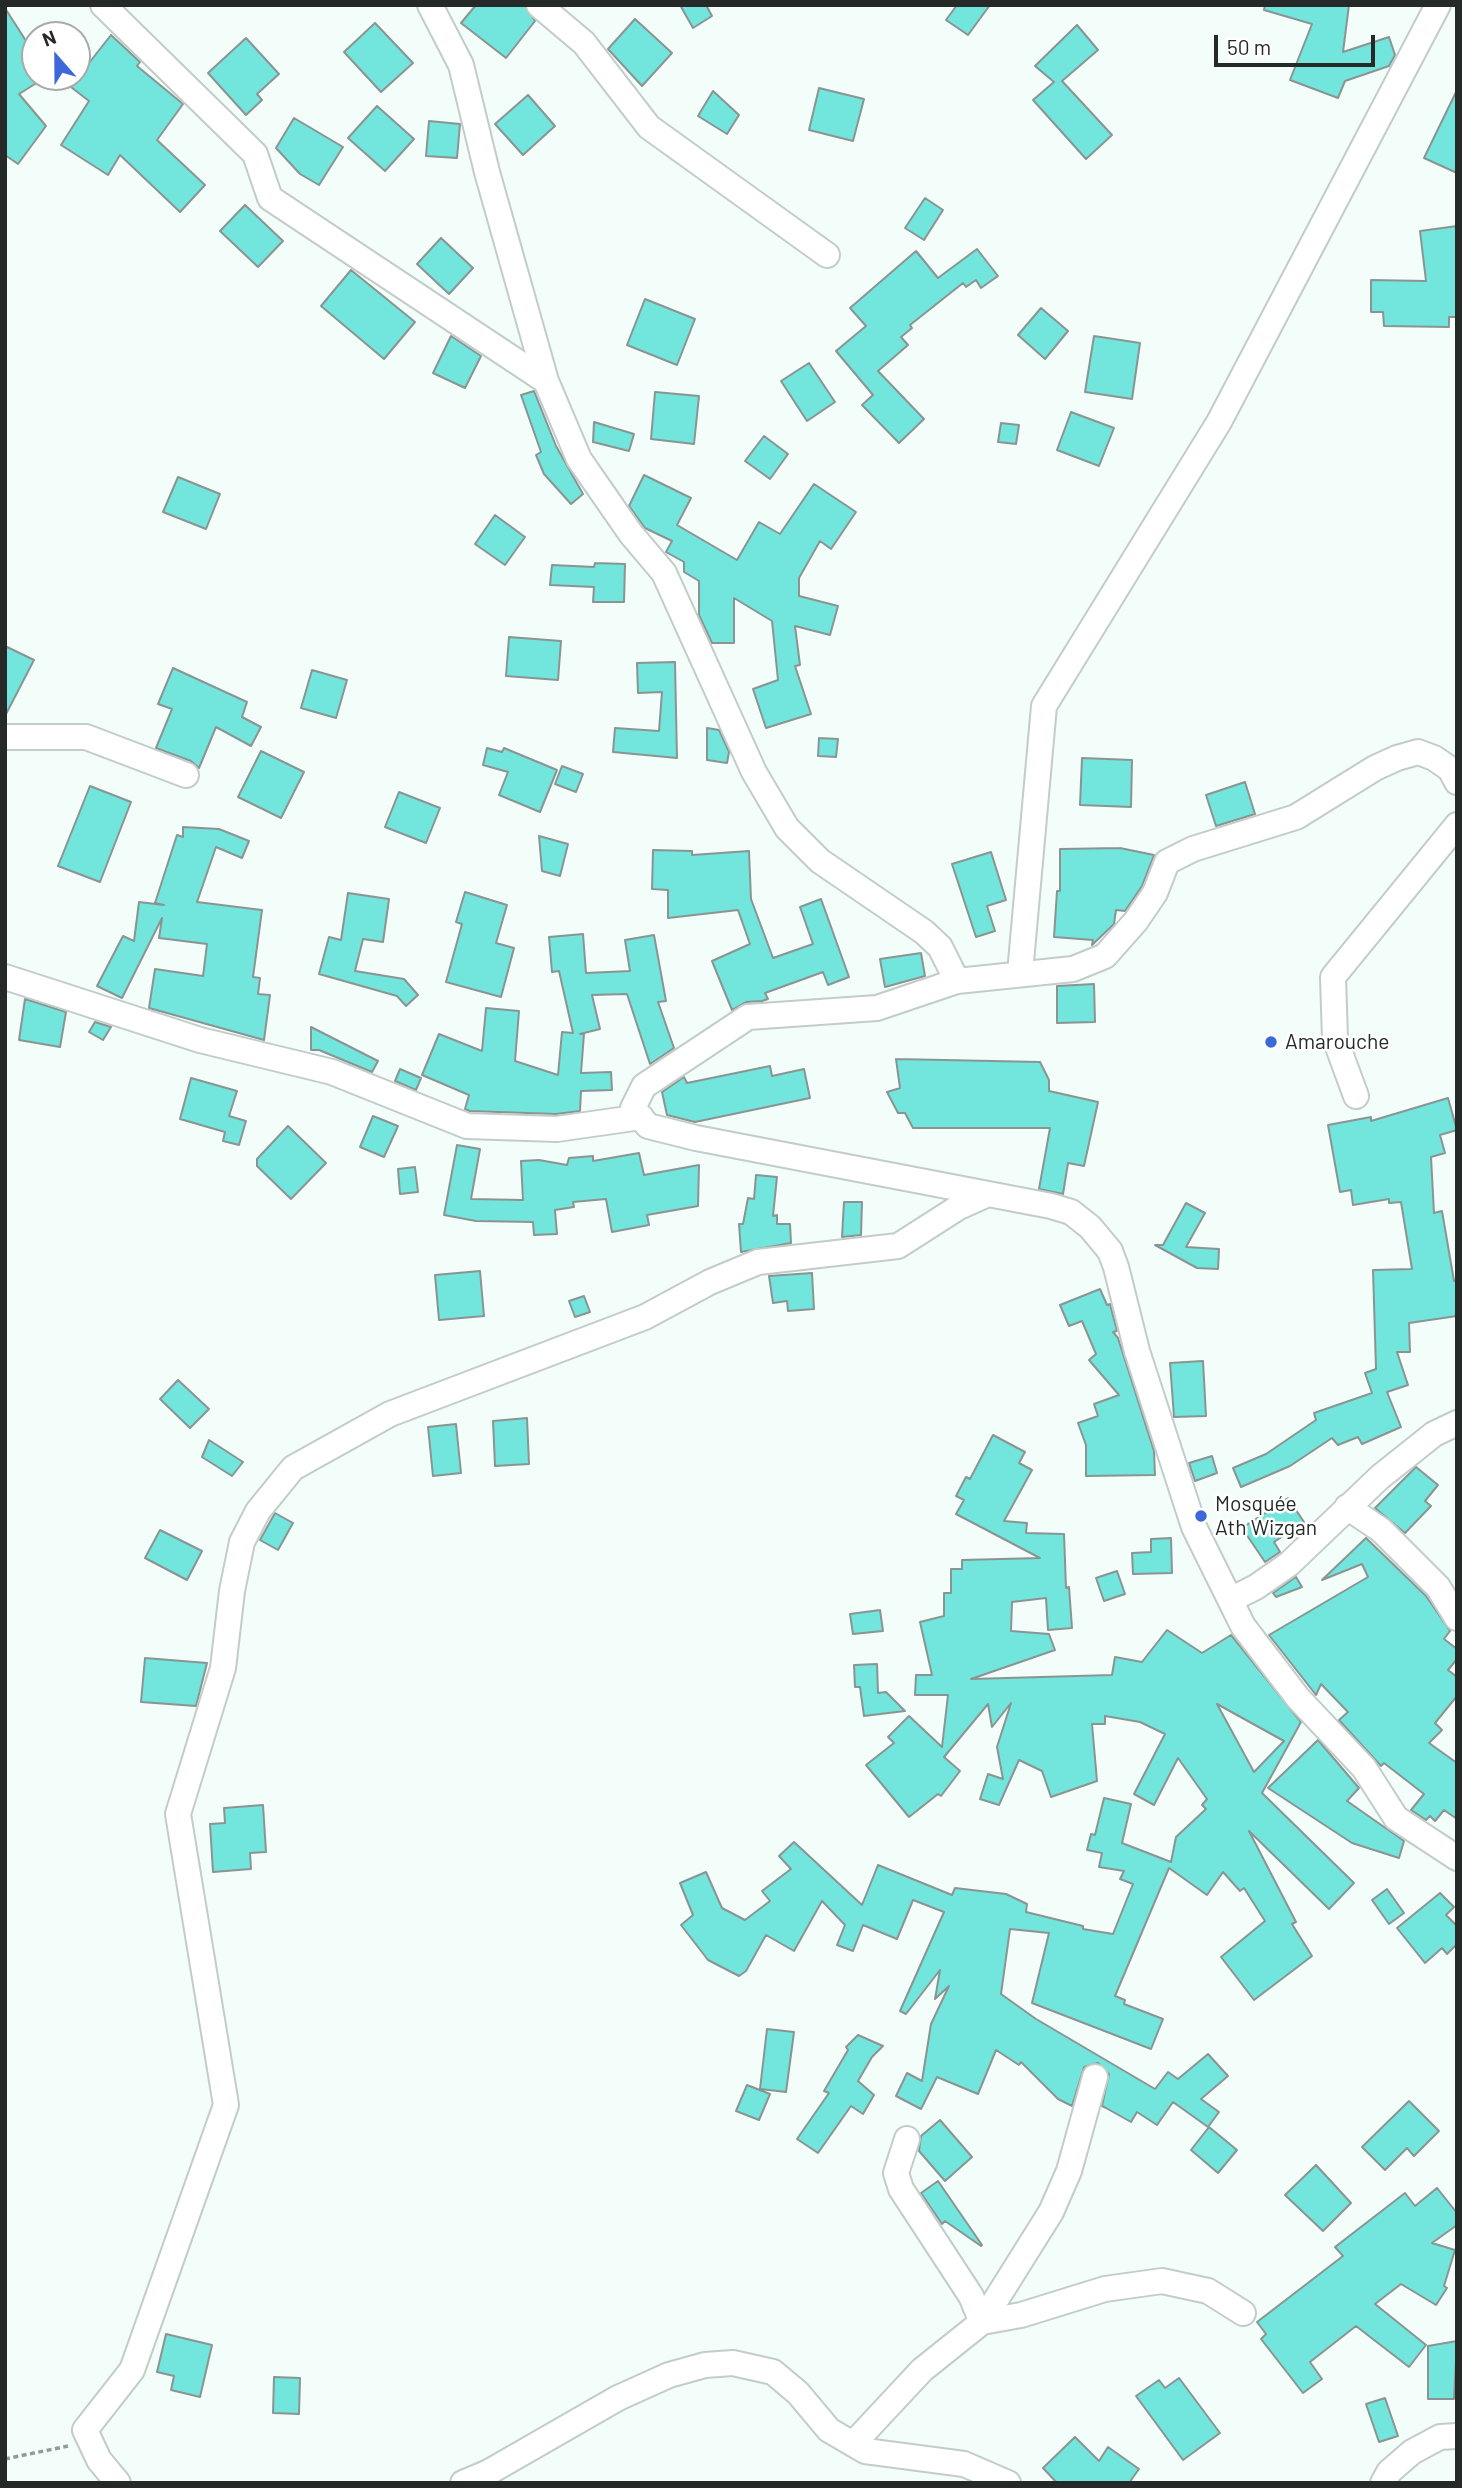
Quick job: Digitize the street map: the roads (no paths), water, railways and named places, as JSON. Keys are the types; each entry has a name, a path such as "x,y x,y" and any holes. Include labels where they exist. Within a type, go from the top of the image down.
{"street":[{"path":"103,5 255,153 270,198 546,381"},
{"path":"430,5 461,65 487,172 546,381 579,460 631,534 664,573 754,772 787,828 820,861 923,932 940,947 957,981"},
{"path":"539,5 584,43 649,127 827,255"},
{"path":"1020,973 1044,706 1219,422 1438,5"},
{"path":"5,737 86,737 186,775"},
{"path":"1457,782 1450,769 1434,758 1418,752 1397,758 1296,817 1194,849 1167,862 1155,893 1136,921 1105,956 1073,969 957,981 877,1009 748,1017 644,1086 634,1108 648,1126 696,1138 1072,1212 1090,1227 1110,1251 1137,1351 1194,1527 1230,1600 1260,1649 1298,1698 1364,1768 1396,1818 1457,1858"},
{"path":"1356,1096 1335,1039 1333,977 1457,825"},
{"path":"5,977 200,1040 332,1072 467,1126 557,1129 641,1117"},
{"path":"118,2483 99,2460 85,2430 132,2370 226,2105 178,1814 223,1668 232,1591 243,1542 258,1511 293,1468 390,1413 645,1317 710,1282 758,1262 898,1246 959,1207 988,1194"},
{"path":"1230,1600 1289,1564 1346,1507 1434,1434 1457,1423"},
{"path":"1346,1507 1381,1530 1419,1567 1438,1587 1457,1618"},
{"path":"853,2444 922,2370 982,2322 1051,2212 1069,2171 1095,2077"},
{"path":"907,2139 896,2174 901,2189 971,2296 982,2322"},
{"path":"982,2322 1021,2315 1105,2289 1162,2281 1208,2291 1243,2313"},
{"path":"463,2483 489,2472 618,2398 669,2375 705,2365 733,2363 773,2372 798,2393 829,2430 865,2451 964,2465 1008,2483"},
{"path":"1383,2483 1389,2472 1412,2452 1440,2437 1457,2437"}],"place":[{"name":"Amarouche","path":"1271,1042"},
{"name":"Mosquée Ath Wizgan","path":"1201,1516"}]}
